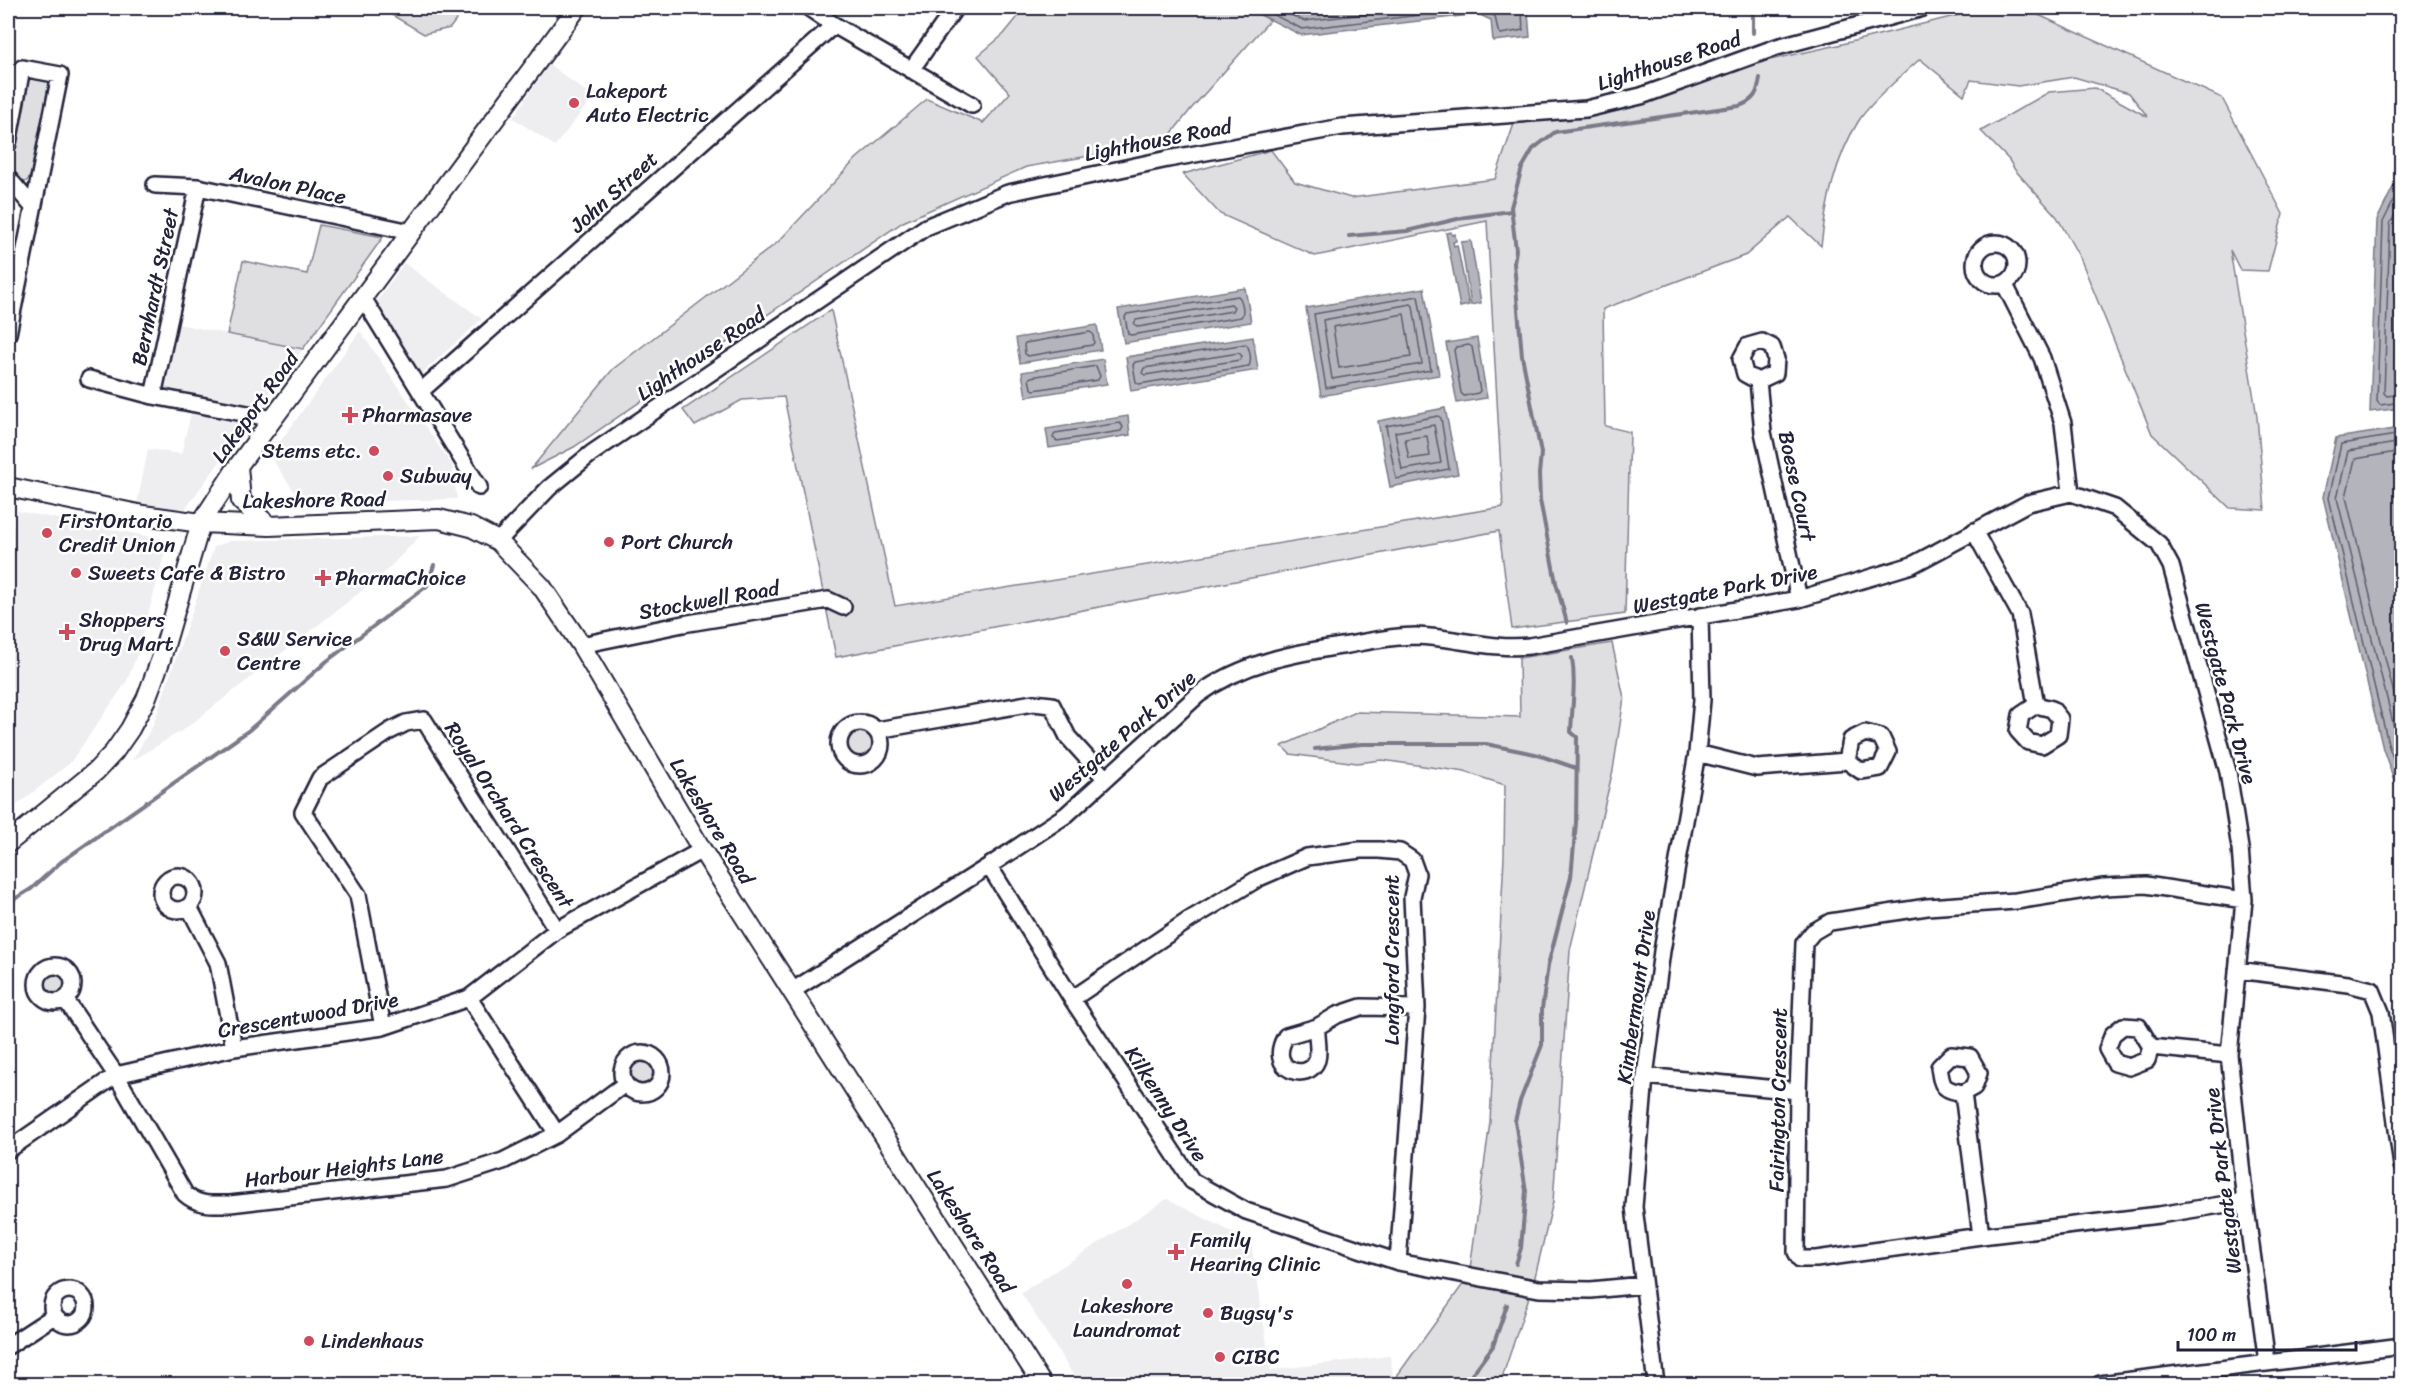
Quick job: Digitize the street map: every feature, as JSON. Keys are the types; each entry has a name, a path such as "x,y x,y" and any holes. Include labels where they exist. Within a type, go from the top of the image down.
{"main road":[{"name":"Lakeport Road","path":"8,843 96,771 114,752 130,729 146,699 161,659 201,524 238,466 577,8"},
{"path":"238,466 242,501 269,526"},
{"name":"Lakeshore Road","path":"8,487 143,515 201,524 269,526 439,519 471,527 498,541 542,587 581,645 702,850 1042,1384"}],"street":[{"path":"809,8 834,25 972,105"},
{"path":"911,70 955,8"},
{"name":"Lighthouse Road","path":"498,541 549,488 592,453 926,227 1008,193 1168,159 1342,127 1586,109 1615,104 1777,47 1923,8"},
{"name":"John Street","path":"421,391 834,25"},
{"path":"8,144 22,68 60,75 8,334"},
{"path":"8,178 33,207"},
{"name":"Avalon Place","path":"155,185 198,187 411,232"},
{"name":"Bernhardt Street","path":"153,396 198,187"},
{"path":"2005,285 2042,358 2063,423 2071,493"},
{"path":"363,298 479,487"},
{"path":"89,379 153,396 274,419"},
{"name":"Boese Court","path":"1758,381 1763,432 1799,599"},
{"name":"Westgate Park Drive","path":"792,991 1066,815 1212,684 1258,663 1283,655 1392,637 1416,636 1513,648 1799,599 1912,565 2028,503 2071,493 2115,508 2159,544 2171,566 2228,772 2240,848 2244,900 2229,1055 2245,1201 2267,1362"},
{"path":"1974,531 2020,614 2036,705"},
{"name":"Stockwell Road","path":"581,645 683,624 828,600 843,607"},
{"name":"Kimbermount Drive","path":"1656,1384 1634,1207 1645,1076 1662,951 1697,753 1702,699 1700,616"},
{"path":"877,730 1033,703 1052,705 1068,737 1106,778"},
{"name":"Royal Orchard Crescent","path":"383,1027 358,895 303,812 320,778 390,731 406,723 424,720 557,930"},
{"path":"1697,753 1756,768 1847,761"},
{"name":"Crescentwood Drive","path":"8,1150 116,1075 234,1048 383,1027 469,998 557,930 702,850"},
{"name":"Longford Crescent","path":"1072,999 1189,920 1259,878 1307,857 1360,850 1379,850 1400,852 1412,860 1417,874 1412,897 1417,1008 1398,1262"},
{"name":"Kilkenny Drive","path":"989,866 1072,999 1192,1181 1246,1211 1398,1262 1539,1289 1591,1290 1643,1285"},
{"name":"Fairington Crescent","path":"2244,900 2146,885 2104,887 2016,901 1927,907 1830,922 1812,932 1804,943 1798,1090 1796,1252 1800,1259 1816,1259 1981,1236 2159,1215 2245,1201"},
{"path":"189,907 218,963 234,1048"},
{"path":"2237,970 2349,984 2372,990 2381,1012 2402,1166"},
{"path":"469,998 556,1134"},
{"name":"Harbour Heights Lane","path":"65,999 116,1075 185,1194 192,1201 205,1204 230,1204 447,1179 503,1161 556,1134 625,1084"},
{"path":"1317,1027 1337,1015 1361,1007 1417,1008"},
{"path":"2151,1047 2229,1055"},
{"path":"1645,1076 1798,1090"},
{"path":"1963,1093 1981,1236"},
{"path":"8,1346 54,1316"},
{"path":"2100,1384 2402,1346"}],"shaded area":[{"path":"380,8 465,8 450,28 424,34"},
{"path":"1025,8 1247,8 1270,20 1164,143 1026,167 903,222 574,447 531,469 613,369 778,242 856,159 927,99 983,123 1010,93 978,56 1004,34"},
{"path":"1987,8 2023,8 2222,98 2283,214 2268,271 2240,270 2230,250 2257,417 2265,510 2230,508 2152,434 2081,260 2057,217 1981,131 2049,92 2095,88 2148,117 2129,93 2074,77 2018,86 1971,80 1964,95 1920,59 1870,107 1850,136 1833,182 1821,246 1790,217 1746,255 1603,309 1605,426 1630,432 1625,614 1512,629 1499,531 836,657 784,397 742,400 695,426 683,410 831,310 895,606 1503,507 1487,221 1315,256 1220,214 1183,174 1271,150 1295,182 1351,198 1495,179 1514,124 1621,110 1652,92 1756,63"},
{"path":"549,64 593,97 555,146 513,118"},
{"path":"28,73 47,77 49,84 31,174 27,181 20,184 8,179 8,154 23,79"},
{"path":"319,225 383,237 303,349 227,334 243,261 307,274"},
{"path":"404,263 482,319 421,374 375,304"},
{"path":"173,323 303,349 185,509 137,504 148,449 181,454 194,401 158,392"},
{"path":"360,331 452,465 457,499 302,503 270,456"},
{"path":"17,511 162,539 165,552 138,652 127,681 70,763 8,812 8,550"},
{"path":"420,536 382,575 186,728 132,761 153,725 214,547 230,541"},
{"path":"1612,643 1624,698 1613,770 1570,950 1553,1202 1533,1285 1503,1375 1496,1384 1394,1384 1394,1380 1469,1276 1490,1122 1504,857 1505,785 1465,772 1382,760 1357,763 1290,754 1282,746 1356,712 1520,717 1519,658"},
{"path":"860,731 869,735 873,744 869,753 860,757 851,753 847,744 851,735"},
{"path":"55,973 63,976 66,984 63,992 55,995 47,992 44,984 47,976"},
{"path":"642,1059 652,1063 656,1073 652,1083 642,1087 632,1083 628,1073 632,1063"},
{"path":"1167,1199 1251,1242 1271,1370 1390,1356 1394,1384 1079,1384 1021,1293"}],"water":[{"path":"1247,8 1542,8 1528,12 1530,37 1493,41 1491,20 1478,14 1301,35"},
{"path":"2401,171 2401,408 2370,412 2377,220"},
{"path":"1451,232 1452,235 1455,234 1456,241 1453,242 1454,246 1457,245 1469,305 1460,307 1446,233"},
{"path":"1471,241 1481,303 1471,305 1461,242"},
{"path":"1245,288 1251,322 1124,343 1118,309"},
{"path":"1424,288 1439,375 1321,396 1306,308"},
{"path":"1097,325 1101,350 1020,363 1016,338"},
{"path":"1253,337 1258,370 1131,391 1126,357"},
{"path":"1477,338 1487,398 1457,403 1446,343"},
{"path":"1103,359 1107,384 1026,397 1022,372"},
{"path":"1445,408 1458,474 1390,487 1378,421"},
{"path":"1128,416 1130,435 1049,448 1046,429"},
{"path":"2402,428 2401,800 2383,749 2323,497 2336,438"}],"waterway":[{"path":"1753,8 1753,33"},
{"path":"1567,623 1556,583 1540,500 1541,453 1522,356 1514,263 1516,250 1511,207 1522,168 1533,149 1555,132 1739,106 1754,96 1760,78"},
{"path":"1349,236 1407,231 1466,217 1511,211"},
{"path":"8,903 31,889 61,862 248,731 327,661 427,586 434,565"},
{"path":"1516,1264 1521,1248 1526,1191 1515,1121 1520,1101 1542,1045 1542,1009 1548,965 1571,877 1576,823 1577,737 1571,732 1574,686 1572,658"},
{"path":"1315,749 1362,744 1486,744 1535,754 1576,768"},
{"path":"1465,1384 1493,1346 1507,1305"}],"place":[{"name":"Lakeport Auto Electric","path":"574,103"},
{"name":"Pharmasave","path":"350,415"},
{"name":"Stems etc.","path":"374,451"},
{"name":"Subway","path":"388,476"},
{"name":"FirstOntario Credit Union","path":"47,533"},
{"name":"Port Church","path":"609,542"},
{"name":"Sweets Cafe & Bistro","path":"76,573"},
{"name":"PharmaChoice","path":"323,578"},
{"name":"Shoppers Drug Mart","path":"67,632"},
{"name":"S&W Service Centre","path":"225,651"},
{"name":"Family Hearing Clinic","path":"1176,1252"},
{"name":"Lakeshore Laundromat","path":"1127,1284"},
{"name":"Bugsy's","path":"1208,1313"},
{"name":"Lindenhaus","path":"309,1341"},
{"name":"CIBC","path":"1220,1357"}]}
